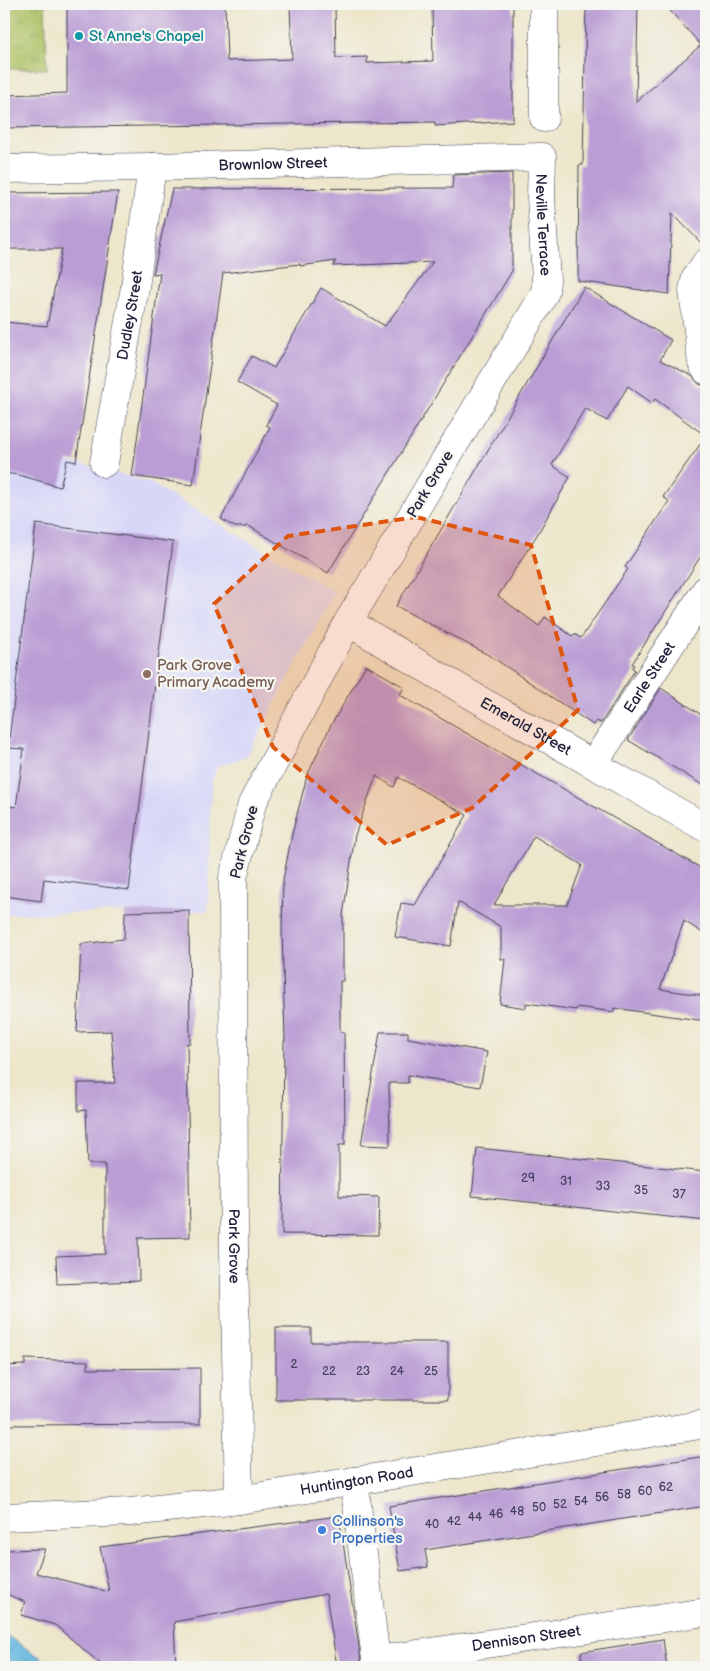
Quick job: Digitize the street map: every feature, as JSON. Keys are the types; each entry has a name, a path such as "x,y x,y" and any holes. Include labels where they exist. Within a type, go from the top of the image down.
{"street":[{"path":"544,4 544,118"},
{"name":"Brownlow Street","path":"4,168 152,167 542,157"},
{"name":"Neville Terrace","path":"542,157 541,197 546,280 545,292"},
{"name":"Dudley Street","path":"104,463 135,287 152,167"},
{"path":"706,263 696,277 693,290 702,363 706,370"},
{"name":"Park Grove","path":"239,1500 234,1250 233,878 252,804 348,622 545,292"},
{"name":"Earle Street","path":"594,763 706,590"},
{"name":"Emerald Street","path":"348,622 483,702 706,828"},
{"name":"Huntington Road","path":"4,1517 131,1512 239,1500 706,1424"},
{"name":"Dennison Street","path":"354,1481 376,1660 401,1662 706,1612"}],"highlighted area":[{"path":"416,517 531,545 578,710 472,808 387,845 273,747 214,604 288,536"}],"shaded area":[{"name":"Park Grove Primary Academy","path":"4,449 103,469 150,483 334,592 247,756 217,767 211,785 208,911 4,914"}],"green space":[{"path":"4,4 45,4 47,69 4,69"}],"water":[{"path":"4,1634 55,1667 4,1667"}],"building":[{"path":"67,4 225,4 227,61 292,59 290,4 335,4 336,58 367,57 367,63 433,61 432,4 513,4 513,121 435,126 435,122 4,128 4,95 67,93"},
{"path":"586,4 638,4 636,102 701,45 664,4 706,4 706,248 672,213 669,294 578,281 579,165 583,165"},
{"path":"512,173 512,271 328,573 247,525 246,527 235,527 221,519 270,427 266,425 277,405 237,382 252,356 274,368 321,288 385,326 433,262 333,266 336,261 223,273 193,485 132,476 160,273 153,274 172,189 452,188 453,175"},
{"path":"118,192 76,462 67,460 60,487 19,475 4,473 4,322 47,326 62,249 4,249 4,193"},
{"path":"584,287 671,340 660,360 692,376 699,384 706,386 706,436 706,548 632,664 634,665 632,668 635,670 601,723 596,721 593,725 492,657 396,606","holes":["628,386 652,403 655,399 706,436 663,497 669,501 625,567 628,569 581,638 574,634 572,636 545,617 539,626 498,596 537,535 570,477 552,465 585,408 607,421"]},
{"path":"36,524 173,542 129,890 44,879 41,901 4,896 4,805 16,807 24,749 8,748"},
{"path":"366,665 404,687 400,695 706,871 706,935 684,921 660,989 706,996 706,1021 614,1008 614,1012 577,1007 576,1010 526,1003 526,1008 500,1004 505,959 501,959 501,927 458,902 451,946 395,937 401,903 415,905 467,815 398,777 394,787 376,776 355,835 343,915 343,981 340,981 340,1032 344,1032 345,1145 339,1145 339,1196 379,1197 378,1235 282,1234 285,1041 282,929 283,880 292,834 307,776 331,725","holes":["534,836 582,865 567,905 494,905"]},
{"path":"661,688 706,718 706,787 628,740"},
{"path":"189,910 190,1043 187,1043 190,1237 138,1238 139,1281 57,1284 56,1256 105,1254 105,1164 88,1164 86,1110 78,1111 78,1083 115,1083 111,1031 77,1032 81,944 124,939 125,912"},
{"path":"380,1032 408,1032 408,1038 487,1052 480,1087 408,1075 408,1083 389,1083 390,1146 361,1145"},
{"path":"477,1148 706,1172 706,1221 472,1196"},
{"path":"276,1328 311,1328 311,1342 448,1342 448,1400 276,1400"},
{"path":"25,1359 88,1361 88,1369 200,1368 200,1424 4,1425 4,1366 25,1365"},
{"path":"706,1456 706,1506 425,1550 428,1567 400,1571 389,1506"},
{"path":"339,1516 362,1667 337,1667 326,1594 174,1622 176,1667 104,1667 55,1625 21,1615 25,1602 4,1593 4,1550 45,1549 36,1573 109,1592 100,1547"},
{"path":"663,1639 667,1667 582,1667 581,1652"}],"place":[{"name":"St Anne's Chapel","path":"79,36"},
{"name":"Park Grove Primary Academy","path":"147,674"},
{"name":"Collinson's Properties","path":"322,1530"}]}
